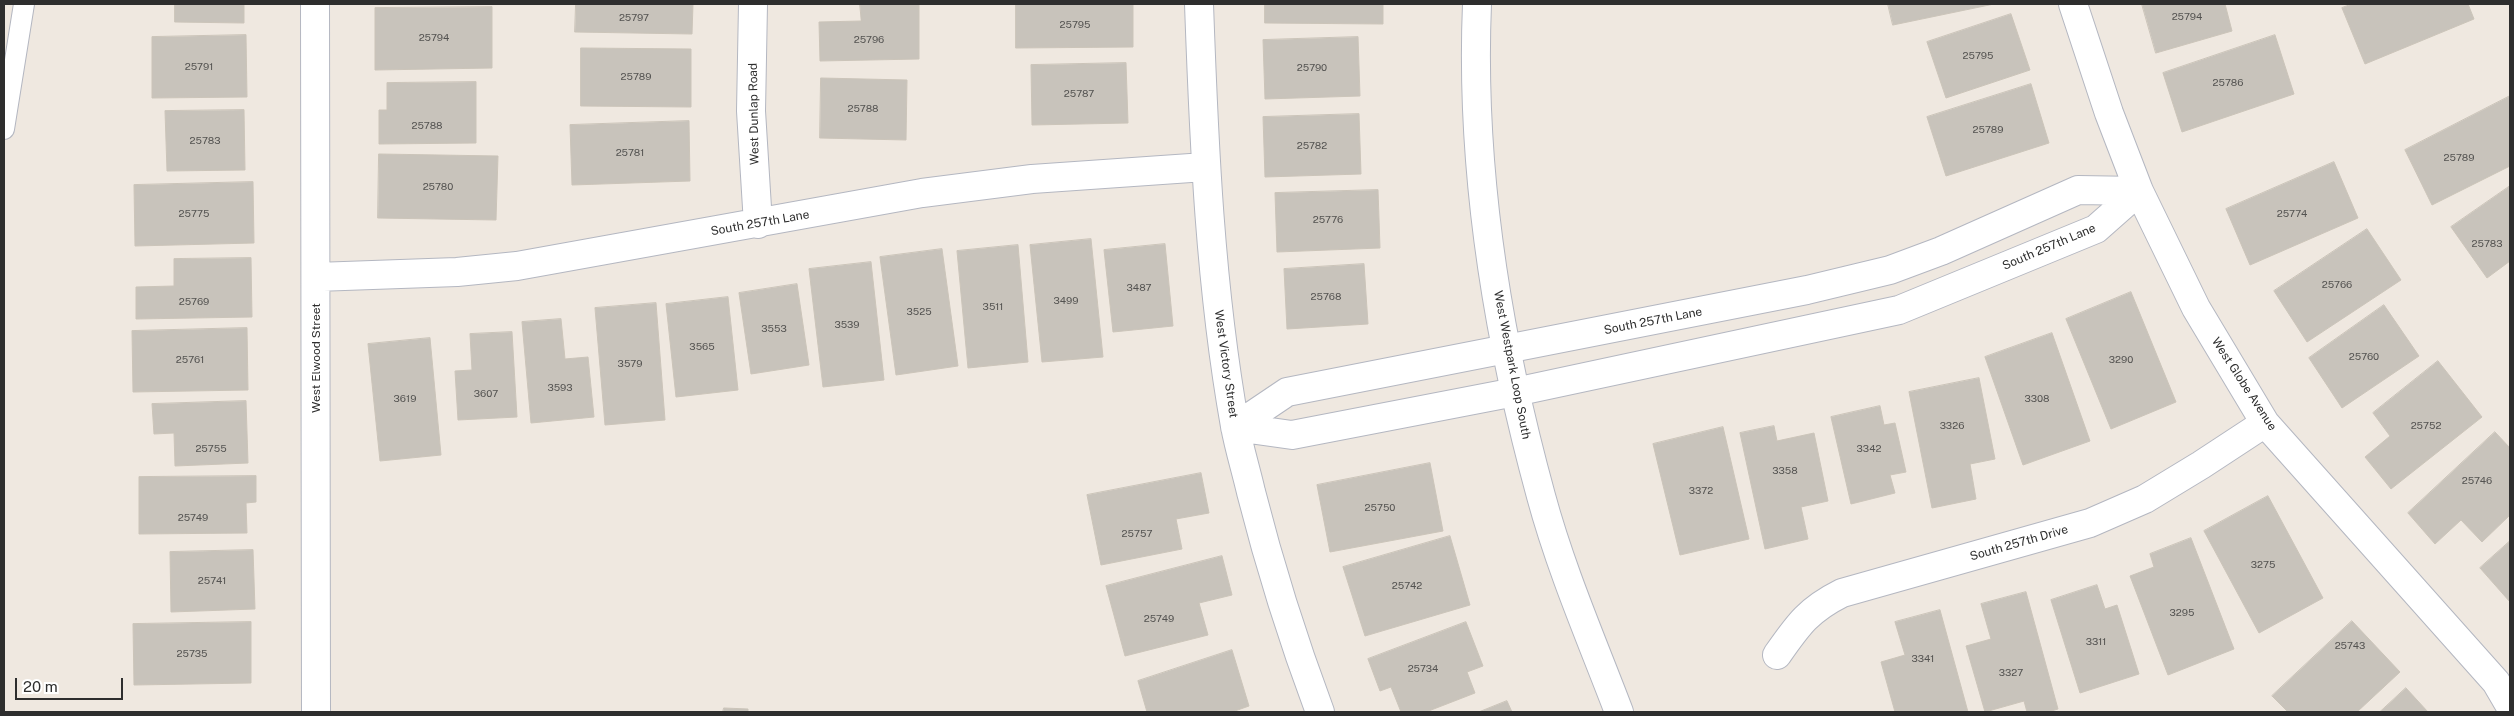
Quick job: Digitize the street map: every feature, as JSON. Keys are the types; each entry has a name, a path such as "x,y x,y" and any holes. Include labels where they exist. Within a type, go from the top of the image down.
{"street":[{"name":"West Elwood Street","path":"315,4 316,712"},
{"name":"West Dunlap Road","path":"753,4 752,111 758,224"},
{"name":"West Victory Street","path":"1199,4 1205,168 1217,297 1235,427 1271,566 1295,648 1320,712"},
{"name":"West Westpark Loop South","path":"1477,4 1477,103 1482,184 1507,351 1544,506 1573,594 1619,712"},
{"name":"West Globe Avenue","path":"2073,4 2109,113 2139,191 2196,308 2265,423 2496,682 2510,706"},
{"name":"South 257th Lane","path":"316,277 457,272 517,266 922,193 1032,179 1205,168"},
{"name":"South 257th Lane","path":"1235,427 1287,392 1507,351 1807,290 1890,270 1941,251 2078,190 2139,191"},
{"name":"South 257th Lane","path":"1235,427 1292,435 1516,392 1899,310 2096,229 2139,191"},
{"name":"South 257th Drive","path":"1777,656 1796,629 1818,605 1842,593 2090,523 2145,499 2201,466 2265,423"}],"lane":[{"path":"4,129 24,4"}],"building":[{"path":"175,4 244,4 244,23 175,22"},
{"path":"576,4 693,4 692,34 575,32"},
{"path":"860,4 919,4 919,59 820,61 819,22 861,21"},
{"path":"1016,4 1133,4 1133,47 1016,48"},
{"path":"1265,4 1383,4 1383,24 1265,23"},
{"path":"1888,4 1994,4 1893,25"},
{"path":"2142,4 2225,4 2232,31 2156,53"},
{"path":"2352,4 2468,4 2474,19 2365,64 2342,8"},
{"path":"492,7 492,68 375,70 375,8"},
{"path":"2011,14 2030,70 1946,98 1927,42"},
{"path":"246,35 247,97 152,98 152,37"},
{"path":"2275,35 2294,94 2182,132 2163,73"},
{"path":"1358,37 1360,96 1265,99 1263,40"},
{"path":"581,48 691,49 691,107 581,106"},
{"path":"1126,63 1128,123 1032,125 1031,65"},
{"path":"821,78 907,80 906,140 820,138"},
{"path":"476,82 476,143 379,144 379,110 387,110 387,83"},
{"path":"2031,84 2049,143 1946,176 1927,117"},
{"path":"2510,96 2510,166 2432,205 2405,150"},
{"path":"244,110 245,170 167,171 165,111"},
{"path":"1359,114 1361,174 1265,177 1263,117"},
{"path":"689,121 690,181 572,185 570,125"},
{"path":"379,154 498,156 496,220 378,218"},
{"path":"2334,162 2358,218 2250,265 2226,209"},
{"path":"253,182 254,243 135,246 134,185"},
{"path":"2510,186 2510,261 2487,278 2451,227"},
{"path":"1378,190 1380,248 1277,252 1275,193"},
{"path":"2367,229 2401,280 2307,342 2274,291"},
{"path":"1091,239 1103,357 1042,362 1030,245"},
{"path":"1165,244 1173,326 1113,332 1104,250"},
{"path":"1018,245 1028,362 968,368 957,251"},
{"path":"942,249 958,366 896,375 880,257"},
{"path":"251,258 252,317 136,319 136,287 174,286 174,259"},
{"path":"871,262 884,380 823,387 809,269"},
{"path":"1364,264 1368,324 1287,329 1284,269"},
{"path":"797,284 809,365 751,374 739,293"},
{"path":"2131,292 2176,402 2111,429 2066,319"},
{"path":"728,297 738,390 676,397 666,304"},
{"path":"656,303 665,420 605,425 595,308"},
{"path":"2384,305 2419,356 2342,408 2309,358"},
{"path":"561,319 565,359 588,357 594,417 531,423 522,322"},
{"path":"247,328 248,390 133,392 132,331"},
{"path":"512,332 517,417 458,420 455,371 472,370 470,334"},
{"path":"2052,333 2090,441 2023,465 1985,357"},
{"path":"430,338 441,455 380,461 368,344"},
{"path":"2438,361 2482,417 2391,489 2365,457 2390,436 2373,413"},
{"path":"1979,378 1995,459 1970,464 1976,499 1932,508 1909,392"},
{"path":"246,401 248,463 175,466 174,433 154,434 152,404"},
{"path":"1880,406 1884,425 1895,423 1906,472 1890,475 1895,493 1851,504 1831,417"},
{"path":"1774,426 1777,441 1814,433 1828,501 1801,507 1808,539 1765,549 1740,433"},
{"path":"1723,427 1749,539 1680,555 1653,444"},
{"path":"2495,432 2510,448 2510,515 2482,542 2461,520 2435,544 2408,513"},
{"path":"1430,463 1443,531 1330,552 1317,485"},
{"path":"1201,473 1209,513 1176,519 1182,549 1101,565 1087,495"},
{"path":"256,476 256,502 246,503 247,533 139,534 139,477"},
{"path":"2268,496 2323,598 2259,633 2204,531"},
{"path":"1450,536 1470,605 1365,636 1343,567"},
{"path":"2191,538 2234,649 2168,675 2130,576 2154,567 2150,554"},
{"path":"2510,541 2510,602 2480,568"},
{"path":"253,550 255,609 171,612 170,552"},
{"path":"1222,556 1232,595 1199,603 1208,635 1125,656 1106,586"},
{"path":"2097,585 2105,609 2117,605 2139,674 2080,693 2051,600"},
{"path":"2026,592 2058,709 2048,712 2027,712 2024,701 1985,712 1966,646 1991,639 1981,604"},
{"path":"1940,610 1968,712 1895,712 1881,662 1905,655 1895,622"},
{"path":"2352,621 2400,672 2357,712 2288,712 2272,696"},
{"path":"251,622 251,683 134,685 133,624"},
{"path":"1466,622 1483,666 1467,672 1475,693 1426,712 1401,712 1391,687 1380,691 1368,659"},
{"path":"1232,650 1249,706 1232,712 1147,712 1138,681"},
{"path":"2406,688 2428,712 2380,712"},
{"path":"1507,701 1512,712 1479,712"},
{"path":"724,708 748,709 748,712 723,712"}]}
